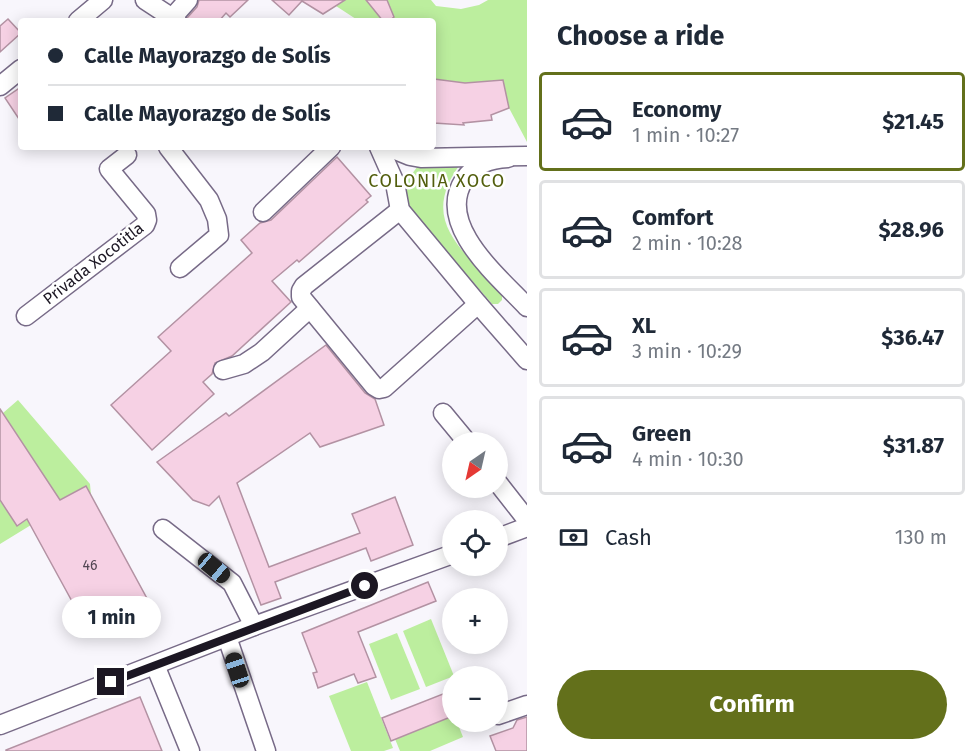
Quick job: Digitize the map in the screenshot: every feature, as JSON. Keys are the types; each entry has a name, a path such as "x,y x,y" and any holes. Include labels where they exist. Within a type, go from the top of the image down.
{"street":[{"path":"82,18 103,0"},
{"path":"145,0 173,18"},
{"path":"176,18 188,0"},
{"path":"0,86 18,71"},
{"name":"Privada Xocotitla","path":"26,316 145,225 146,214 109,169 130,150"},
{"path":"170,150 209,200 217,219 219,235 180,268"},
{"path":"263,212 328,150"},
{"path":"380,150 395,183 400,210 527,360"},
{"path":"395,150 421,158 487,156 508,158"},
{"path":"395,183 410,156"},
{"path":"527,156 482,163 468,175 459,190 457,217 464,234 488,266 527,307"},
{"path":"400,210 300,291 301,297 374,386 379,389 384,388 478,304"},
{"path":"223,370 244,364 253,358 310,308"},
{"path":"443,413 458,432"},
{"path":"508,496 527,520"},
{"path":"508,534 527,527"},
{"path":"163,529 232,583 254,626"},
{"path":"0,725 254,626 442,558"},
{"path":"227,637 266,751"},
{"path":"155,665 190,751"},
{"path":"508,712 527,705"}],"green space":[{"path":"342,0 431,0 436,6 461,9 479,5 488,0 527,0 527,142 509,108 503,80 465,83 436,79 436,18 354,18 336,6"},
{"path":"464,159 450,181 444,200 444,217 460,247 502,294 502,300 498,304 492,304 403,201 408,179 421,162"},
{"path":"18,400 90,484 91,495 86,486 61,499 31,525 0,544 0,500 17,526 59,499 3,413"},
{"path":"431,619 442,646 442,654 445,654 450,666 442,666 442,681 426,687 403,631"},
{"path":"397,633 420,689 391,700 369,644"},
{"path":"367,682 393,748 384,751 351,751 329,696"},
{"path":"442,720 442,732 461,732 463,737 430,751 400,751 395,739"}],"building":[{"path":"199,0 248,0 230,17 226,13 222,18 187,18 197,7"},
{"path":"272,0 345,0 323,14 302,1 289,15"},
{"path":"366,0 387,0 394,17 381,18"},
{"path":"8,19 18,30 18,36 0,52 0,26"},
{"path":"436,79 465,83 503,80 509,108 491,115 492,120 463,123 464,125 436,123"},
{"path":"18,89 18,118 5,98"},
{"path":"337,157 371,196 366,200 368,202 299,262 297,260 272,281 291,302 232,356 215,363 212,374 203,382 214,394 152,450 111,405 171,351 158,337 252,253 241,240 260,223 271,220"},
{"path":"326,345 365,393 375,399 384,425 320,447 310,433 237,483 269,567 360,533 352,514 395,497 413,545 371,561 366,548 275,582 281,598 261,605 219,496 209,506 193,500 157,462 226,413 229,416"},
{"path":"0,409 60,500 86,486 150,604 91,636 27,519 17,526 0,500"},
{"path":"428,582 436,601 358,632 376,677 358,683 354,674 318,688 313,673 317,672 302,633"},
{"path":"442,694 442,720 391,741 382,718"},
{"path":"140,697 162,751 6,751 6,750"},
{"path":"527,717 527,751 496,751 490,736 508,732 517,720"}],"district":[{"name":"COLONIA XOCO","path":"437,181"}],"route":[{"path":"111,682 254,626 365,586"}]}
